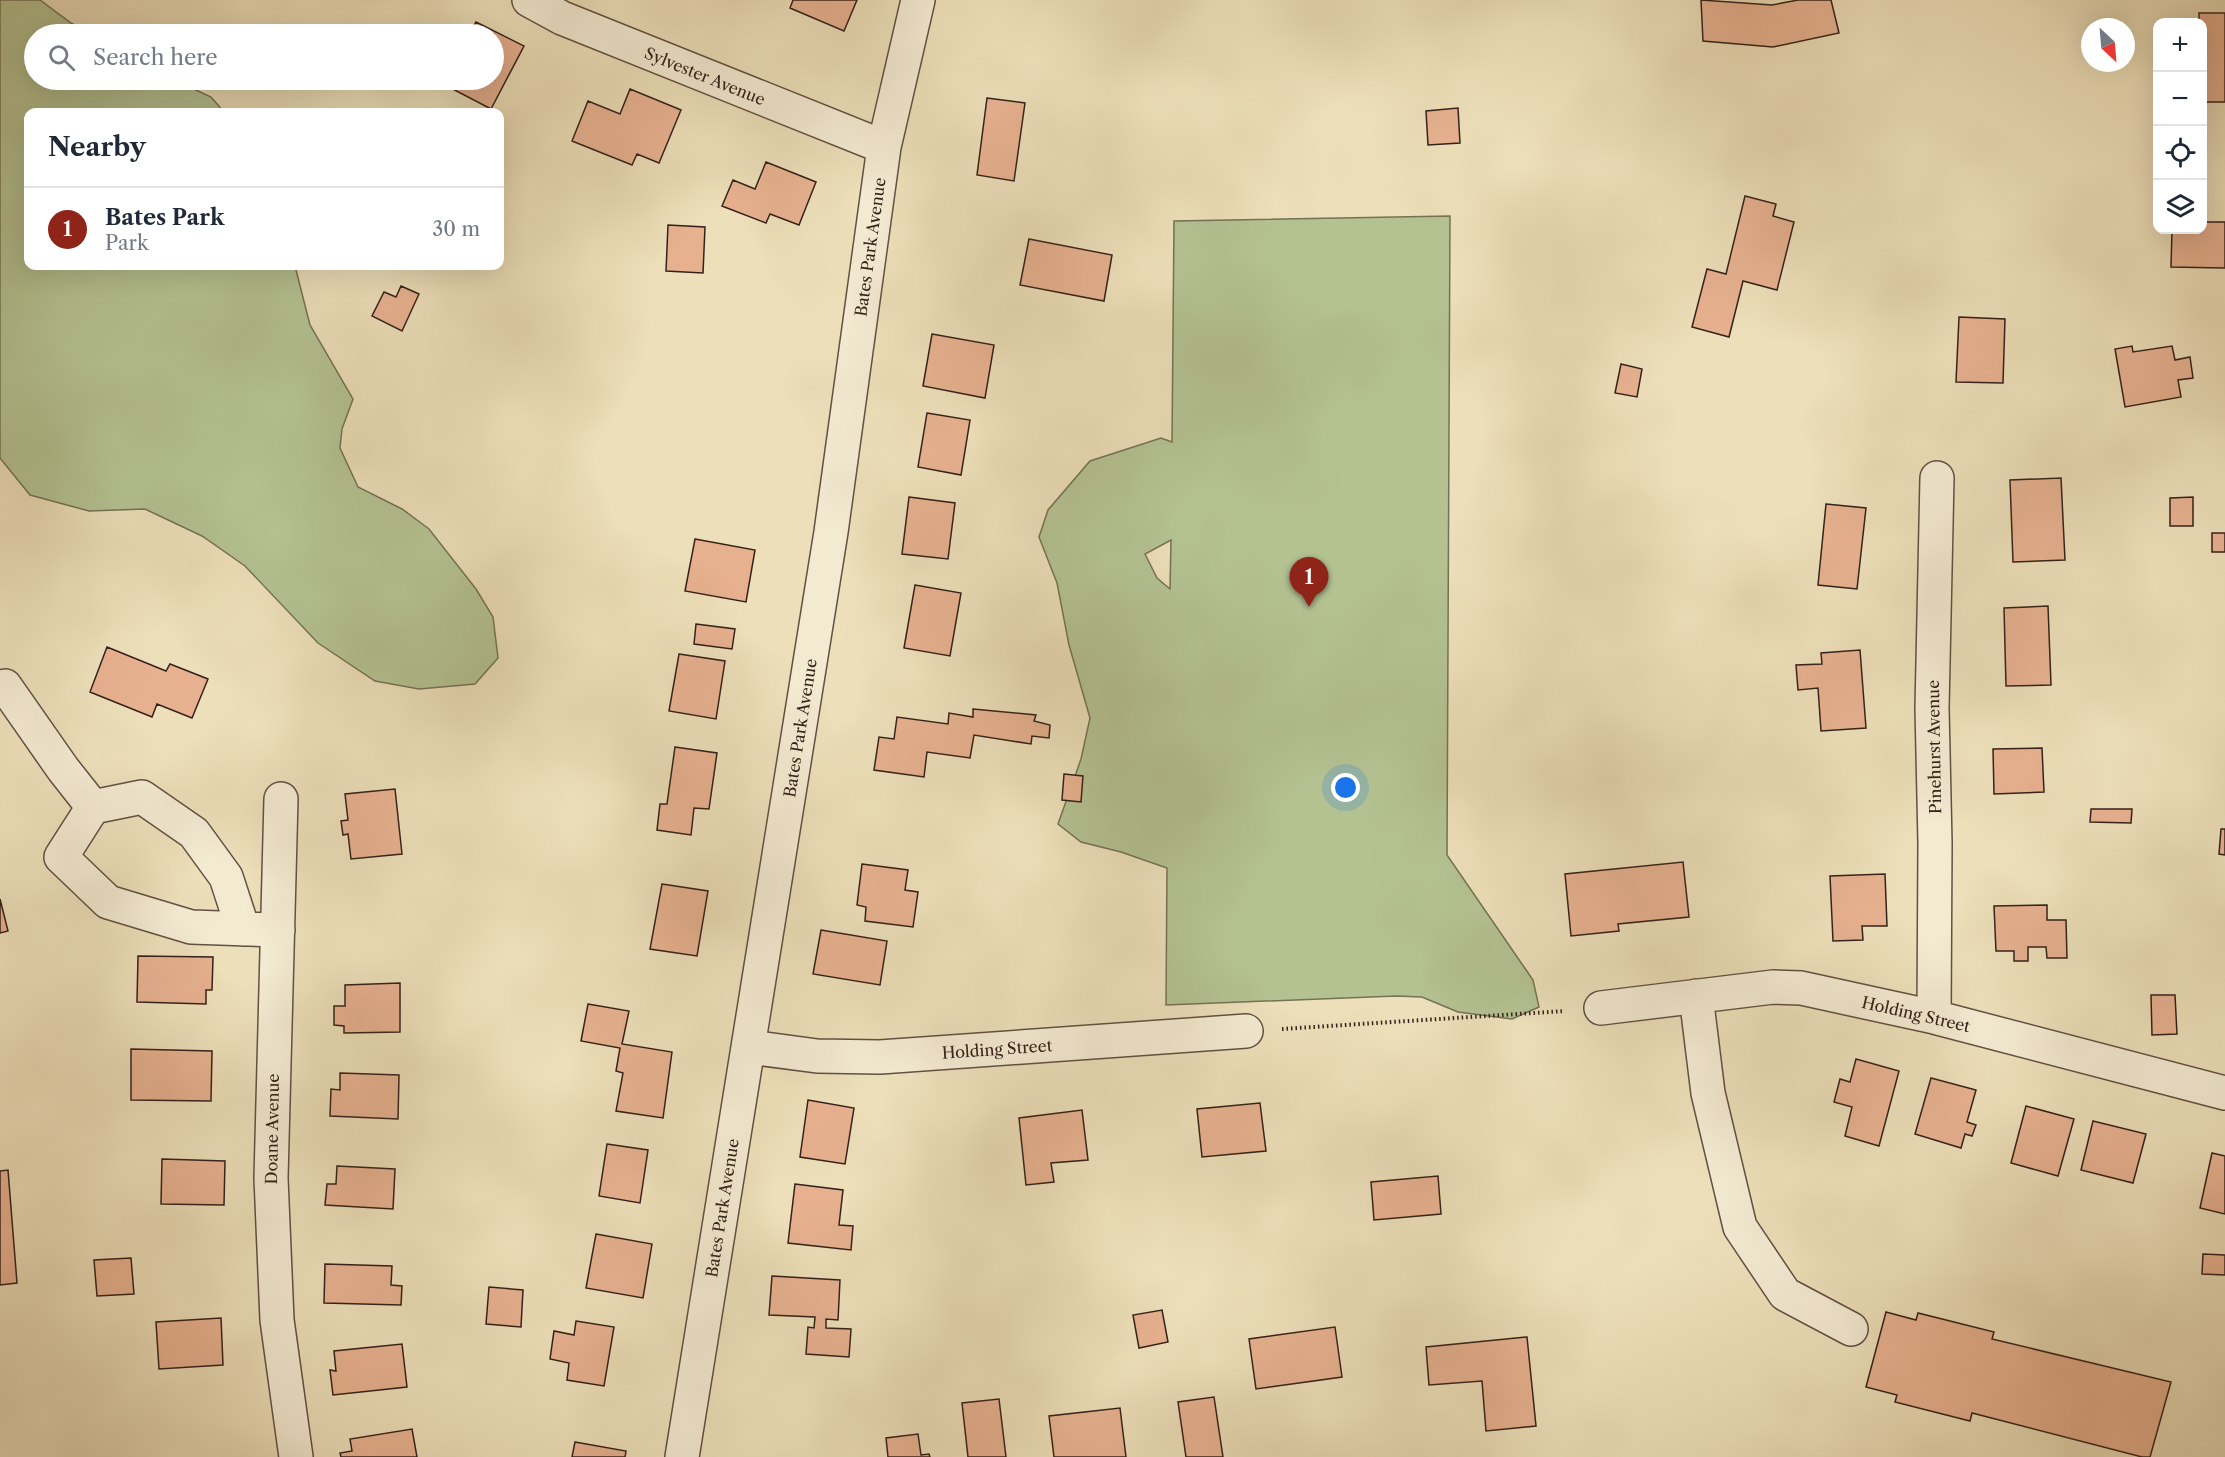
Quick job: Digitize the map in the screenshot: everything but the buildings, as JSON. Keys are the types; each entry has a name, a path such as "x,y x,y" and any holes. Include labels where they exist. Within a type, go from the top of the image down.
{"street":[{"name":"Sylvester Avenue","path":"529,0 562,18 884,147"},
{"name":"Bates Park Avenue","path":"682,1457 831,532 884,147 918,0"},
{"name":"Pinehurst Avenue","path":"1934,1017 1935,843 1932,708 1937,478"},
{"path":"5,686 63,769 93,807"},
{"path":"243,929 226,877 194,833 142,797 93,807 61,857 108,902 190,927 243,929 278,930"},
{"name":"Doane Avenue","path":"281,799 271,1178 272,1254 277,1320 296,1457"},
{"name":"Holding Street","path":"1601,1008 1773,987 1801,988 1934,1017 2225,1093"},
{"path":"1696,996 1708,1093 1740,1227 1785,1294 1851,1329"},
{"name":"Holding Street","path":"748,1047 817,1056 880,1057 1246,1031"}],"path":[{"path":"1246,1031 1601,1008"}],"green space":[{"path":"0,0 40,0 73,24 24,24 24,90 196,90 211,97 221,108 24,108 24,270 296,270 310,325 353,399 342,429 340,448 358,487 402,509 429,529 476,589 493,617 498,658 475,684 419,689 375,681 318,643 245,566 202,536 145,509 89,511 30,495 0,458"},
{"path":"1450,216 1447,855 1533,980 1539,1007 1512,1019 1458,1012 1422,997 1396,996 1166,1005 1167,868 1121,852 1081,842 1058,824 1081,759 1090,718 1069,645 1057,583 1039,537 1048,510 1090,461 1161,438 1172,442 1174,221","holes":["1171,540 1170,589 1157,578 1145,554"]}],"place":[{"name":"Bates Park","path":"1309,607"}]}
